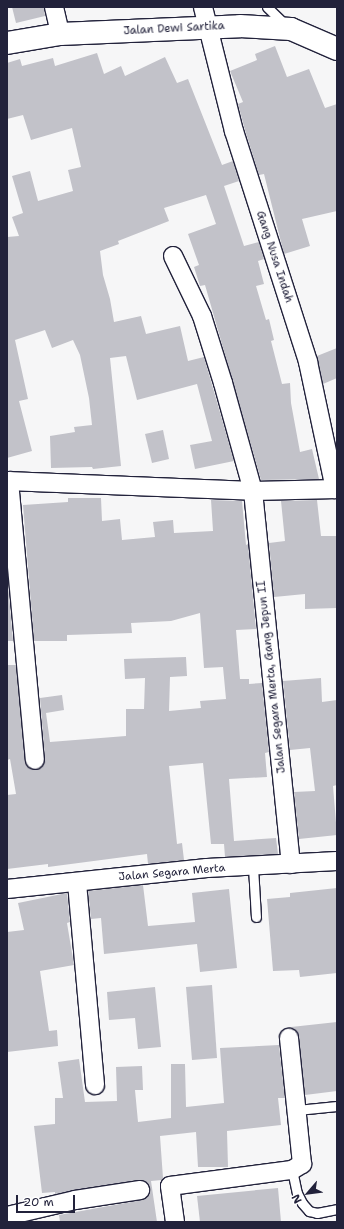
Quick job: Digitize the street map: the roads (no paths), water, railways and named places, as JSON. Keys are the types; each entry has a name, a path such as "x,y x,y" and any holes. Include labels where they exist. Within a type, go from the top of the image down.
{"street":[{"path":"54,7 60,34"},
{"name":"Jalan Dewi Sartika","path":"7,43 60,34 205,17 240,26 291,29 337,49"},
{"name":"Gang Nusa Indah","path":"205,17 234,131 308,362 336,489"},
{"name":"Jalan Segara Merta, Gang Jepun II","path":"173,256 202,316 223,383 253,491 291,864"},
{"path":"34,760 8,481 253,491 336,489"},
{"name":"Jalan Segara Merta","path":"7,889 207,868 253,867 337,861"},
{"path":"76,882 95,1085"},
{"path":"175,1222 170,1186 292,1170 300,1167 303,1161 289,1038"},
{"path":"7,1216 74,1200 140,1190"}],"lane":[{"path":"267,7 291,29"},
{"path":"253,867 256,917"},
{"path":"297,1110 337,1106"},
{"path":"292,1170 297,1193 302,1203 309,1211 317,1213 337,1209"}]}
